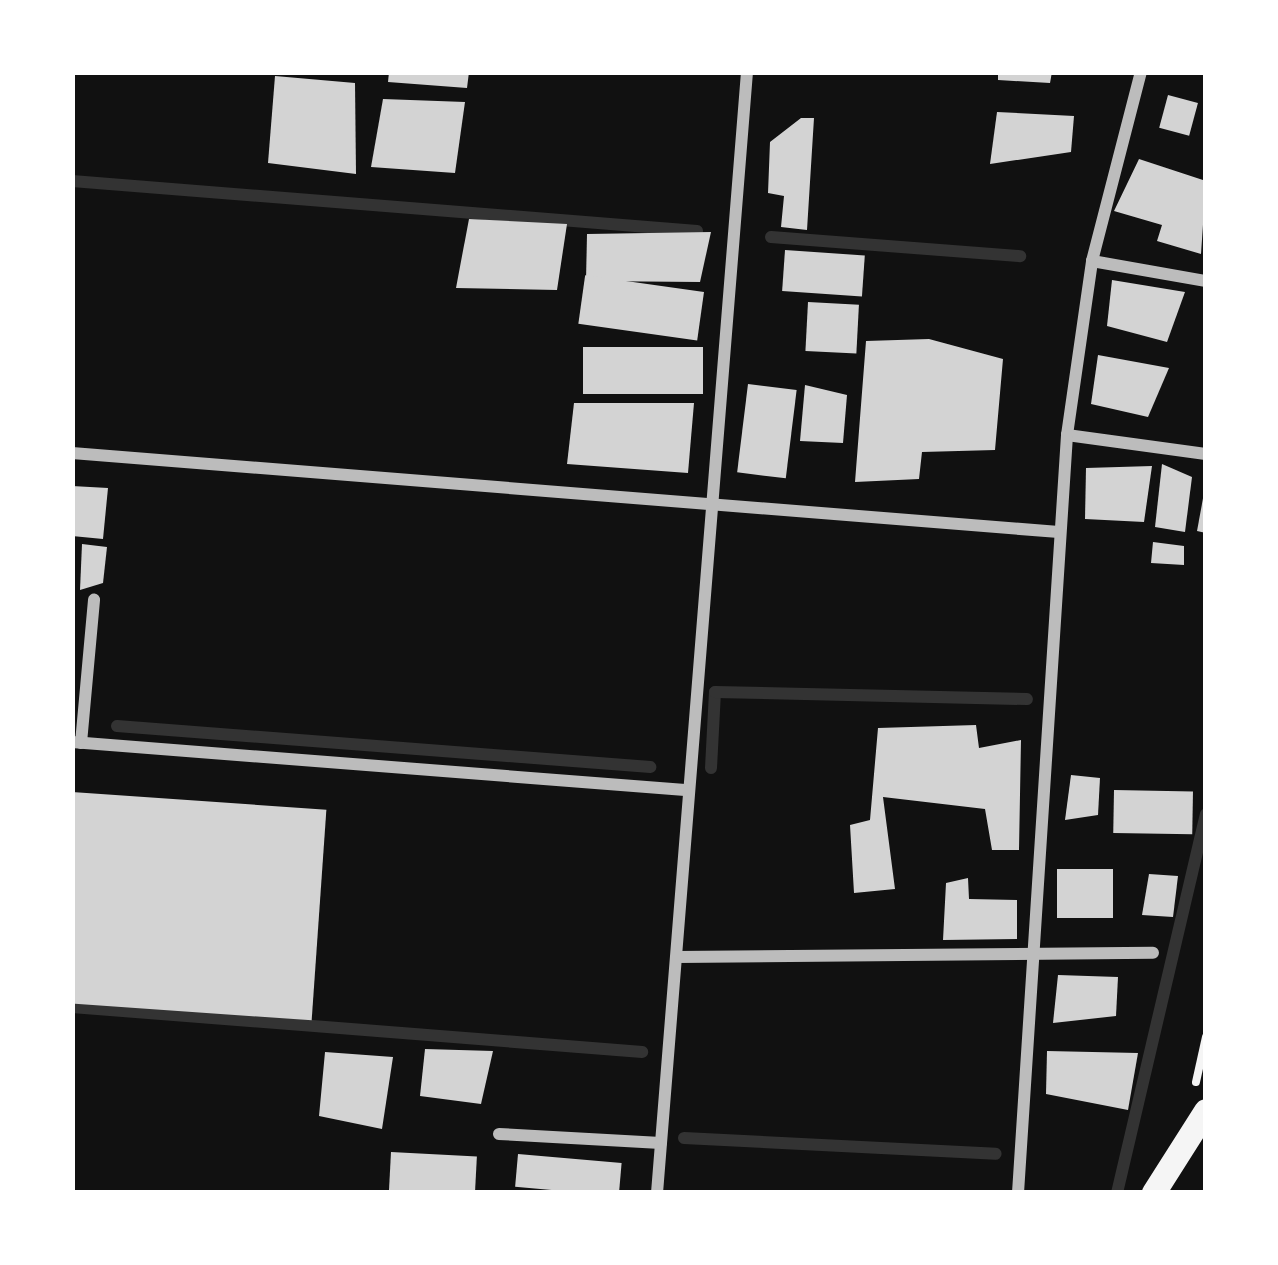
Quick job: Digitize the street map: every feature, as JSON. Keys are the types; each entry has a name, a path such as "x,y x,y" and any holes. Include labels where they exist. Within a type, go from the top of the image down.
{"main road":[{"path":"1154,1193 1206,1112"}],"street":[{"path":"657,1193 685,790 747,72"},
{"path":"1018,1193 1067,435 1091,261 1141,72"},
{"path":"1091,261 1206,281"},
{"path":"1067,435 1206,454"},
{"path":"72,453 712,499 1059,532"},
{"path":"94,600 77,743 685,790"},
{"path":"676,957 1153,953"},
{"path":"499,1134 662,1143"}],"building":[{"path":"389,72 469,72 467,88 388,82"},
{"path":"998,72 1052,72 1050,83 998,80"},
{"path":"275,76 355,83 356,174 268,163"},
{"path":"1168,95 1198,103 1189,136 1159,128"},
{"path":"383,99 465,102 455,173 371,167"},
{"path":"997,112 1074,116 1071,152 990,164"},
{"path":"801,118 814,118 807,230 781,227 784,196 768,193 770,142"},
{"path":"1139,159 1206,181 1201,254 1157,241 1162,225 1114,211"},
{"path":"469,219 567,224 557,290 456,288"},
{"path":"711,232 700,282 586,281 587,234"},
{"path":"785,250 865,256 862,296 782,291"},
{"path":"585,275 704,292 697,341 578,324"},
{"path":"1112,280 1185,292 1167,342 1107,326"},
{"path":"808,302 859,305 856,354 805,351"},
{"path":"929,339 1003,359 995,450 922,452 919,479 855,482 866,341"},
{"path":"583,347 703,347 703,394 583,394"},
{"path":"1098,355 1169,368 1148,417 1091,404"},
{"path":"748,384 797,390 786,478 737,472"},
{"path":"805,385 847,395 843,443 800,441"},
{"path":"574,403 694,403 688,473 567,464"},
{"path":"1162,464 1192,477 1185,532 1155,527"},
{"path":"1152,466 1144,522 1085,519 1086,468"},
{"path":"72,486 108,488 103,539 72,536"},
{"path":"1206,493 1206,533 1197,531"},
{"path":"1153,542 1184,546 1184,565 1151,563"},
{"path":"82,544 107,547 103,583 80,590"},
{"path":"976,725 979,748 1021,740 1019,850 992,850 985,809 883,797 895,889 854,893 850,825 870,820 878,728"},
{"path":"1071,775 1100,778 1098,815 1065,820"},
{"path":"1114,790 1193,791 1192,834 1113,833"},
{"path":"72,792 326,810 312,1020 72,1004"},
{"path":"1057,869 1113,869 1113,918 1057,918"},
{"path":"1149,874 1178,876 1173,917 1142,915"},
{"path":"968,878 969,899 1017,900 1017,939 943,940 946,883"},
{"path":"1058,975 1118,977 1116,1016 1053,1023"},
{"path":"425,1049 493,1051 481,1104 420,1096"},
{"path":"1047,1051 1138,1053 1128,1110 1046,1094"},
{"path":"325,1052 393,1057 382,1129 319,1116"},
{"path":"391,1152 477,1157 475,1193 389,1193"},
{"path":"518,1154 622,1163 619,1193 515,1187"}],"waterway":[{"path":"72,181 697,231"},
{"path":"771,237 1020,256"},
{"path":"711,768 715,692 1027,699"},
{"path":"117,726 650,767"},
{"path":"1117,1193 1206,814"},
{"path":"72,1007 642,1052"},
{"path":"684,1138 996,1154"}]}
